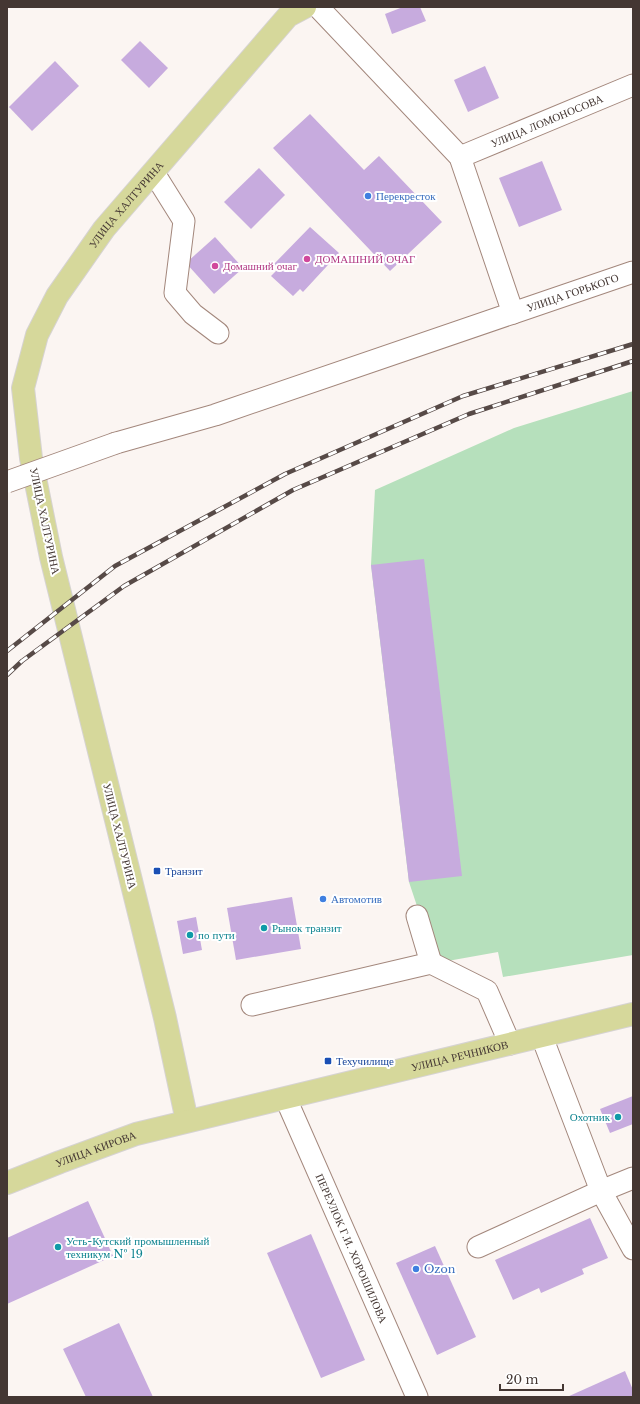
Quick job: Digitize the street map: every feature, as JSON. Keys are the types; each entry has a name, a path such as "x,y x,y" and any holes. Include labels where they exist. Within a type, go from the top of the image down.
{"main road":[{"name":"УЛИЦА ХАЛТУРИНА","path":"187,1121 165,1018 52,557 27,435 23,388 37,335 57,296 104,229 154,173 288,16 305,7"},
{"name":"УЛИЦА РЕЧНИКОВ","path":"187,1121 286,1099 633,1014"},
{"name":"УЛИЦА КИРОВА","path":"9,1178 136,1134 187,1121"}],"street":[{"path":"318,7 460,157 513,312"},
{"name":"УЛИЦА ЛОМОНОСОВА","path":"460,157 633,85"},
{"path":"154,173 184,221 175,293 193,314 218,333"},
{"name":"УЛИЦА ГОРЬКОГО","path":"7,482 116,443 215,415 633,272"},
{"path":"417,916 431,963"},
{"path":"252,1005 431,963 487,991 510,1044"},
{"path":"542,1037 601,1191 633,1249"},
{"name":"ПЕРЕУЛОК Г.И. ХОРОШИЛОВА","path":"286,1099 417,1397"},
{"path":"478,1247 633,1178"}],"green space":[{"path":"633,391 633,955 503,977 498,952 442,962 427,936 409,882 371,565 375,490 514,428"}],"building":[{"path":"403,7 420,7 426,21 392,34 385,14"},
{"path":"140,41 168,68 149,88 121,60"},
{"path":"55,61 79,86 32,131 9,107"},
{"path":"485,66 499,98 468,112 454,80"},
{"name":"Перекресток","path":"310,114 364,170 379,156 442,222 390,271 273,148"},
{"path":"542,161 562,210 519,227 499,178"},
{"path":"259,168 285,195 251,229 224,202"},
{"name":"ДОМАШНИЙ ОЧАГ","path":"310,227 339,253 303,292 300,289 293,296 271,276 279,268 274,264"},
{"name":"Домашний очаг","path":"215,237 243,268 214,294 186,263"},
{"path":"424,559 462,876 409,882 371,565"},
{"name":"Рынок транзит","path":"292,897 301,949 236,960 227,908"},
{"name":"по пути","path":"196,917 202,950 183,954 177,921"},
{"name":"Охотник","path":"633,1096 633,1124 610,1133 600,1109"},
{"name":"Усть-Кутский промышленный техникум № 19","path":"88,1201 113,1256 7,1304 7,1238"},
{"path":"590,1218 608,1258 582,1269 584,1274 541,1293 539,1288 513,1300 495,1260"},
{"path":"311,1234 365,1360 321,1378 267,1253"},
{"path":"435,1246 476,1337 437,1355 396,1263"},
{"path":"119,1323 153,1397 86,1397 63,1349"},
{"path":"625,1371 633,1390 633,1397 567,1397"}],"railway":[{"path":"7,651 115,566 285,474 463,396 633,344"},
{"path":"7,675 22,661 124,586 293,490 469,414 633,361"}],"place":[{"name":"Перекресток","path":"368,196"},
{"name":"ДОМАШНИЙ ОЧАГ","path":"307,259"},
{"name":"Домашний очаг","path":"215,266"},
{"name":"Транзит","path":"157,871"},
{"name":"Автомотив","path":"323,899"},
{"name":"Рынок транзит","path":"264,928"},
{"name":"по пути","path":"190,935"},
{"name":"Техучилище","path":"328,1061"},
{"name":"Охотник","path":"618,1117"},
{"name":"Усть-Кутский промышленный техникум № 19","path":"58,1247"},
{"name":"Ozon","path":"416,1269"}]}
